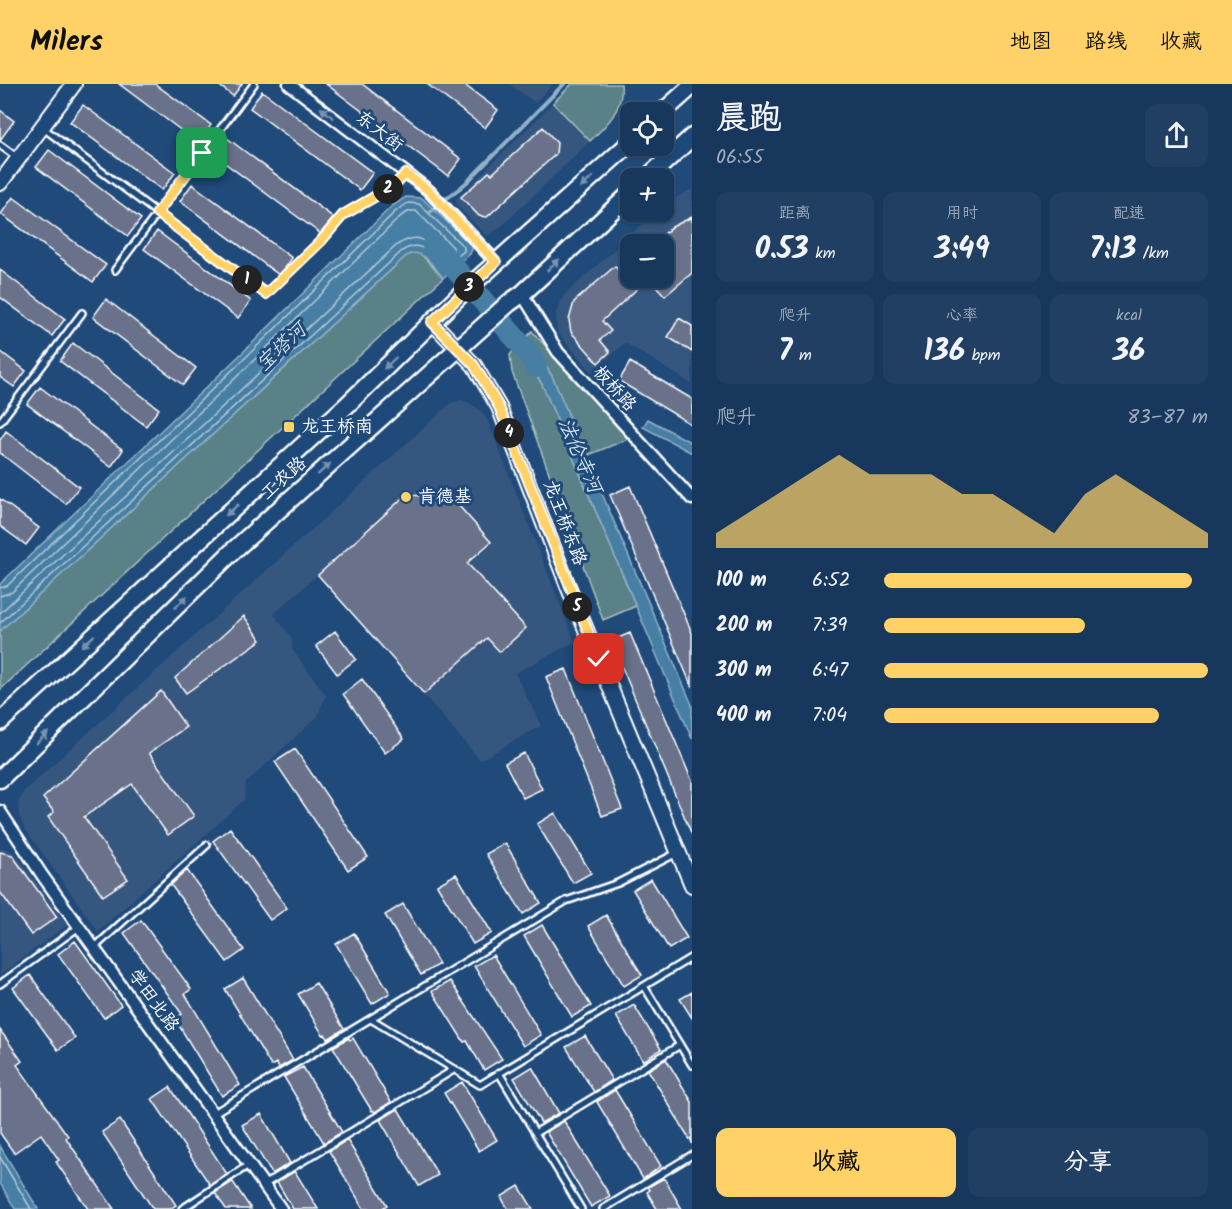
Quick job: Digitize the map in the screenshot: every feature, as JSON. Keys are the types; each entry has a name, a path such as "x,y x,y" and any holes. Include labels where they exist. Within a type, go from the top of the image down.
{"main road":[{"path":"674,102 692,86"},
{"path":"658,168 692,137"},
{"name":"工农路","path":"0,722 346,406 460,295 620,151"},
{"name":"工农路","path":"0,779 235,549 620,203"}],"street":[{"path":"0,183 74,84"},
{"name":"东大街","path":"289,84 428,190 492,266"},
{"name":"板桥路","path":"516,298 558,352 692,499"},
{"name":"龙王桥东路","path":"432,322 474,365 499,407 568,586 692,885"},
{"name":"学田北路","path":"0,811 79,927 281,1209"}],"lane":[{"path":"115,270 254,84"},
{"path":"42,126 266,294 321,241 343,215 393,186 406,174"},
{"path":"0,145 18,158"},
{"path":"0,422 82,313"},
{"path":"94,947 207,845"},
{"path":"214,1113 566,901 618,883 679,852"},
{"path":"0,984 79,927"},
{"path":"371,1019 480,1085 692,957"},
{"path":"644,986 692,1065"},
{"path":"535,1133 680,1045"},
{"path":"265,1184 454,1069"},
{"path":"499,1073 581,1209"},
{"path":"603,1209 692,1155"},
{"path":"182,1209 250,1164"}],"shaded area":[{"path":"509,84 553,84 535,103"},
{"path":"553,103 590,141 502,226 488,235 485,234 458,207 455,200"},
{"path":"692,189 692,384 625,343 592,372 557,332 556,313 564,295 620,244 620,288 674,288 674,234 632,234 645,222 674,222 674,199"},
{"path":"461,400 480,410 487,419 575,642 515,673 541,726 480,760 394,660 365,593 348,609 317,575 274,614 292,638 292,649 326,695 317,717 246,783 244,800 98,931 25,829 19,816 18,803 24,791 451,403"},
{"path":"4,848 15,853 67,925 0,975 0,849"}],"green space":[{"path":"572,84 621,84 617,109 608,123 590,141 553,103"},
{"path":"413,251 419,252 443,278 0,690 0,631"},
{"path":"532,331 628,439 586,456 552,376 527,337"},
{"path":"517,346 542,384 636,606 603,620 512,372 510,355"}],"water":[{"path":"406,197 422,198 473,247 470,254 443,278 422,255 406,256 0,631 0,584 392,206"},
{"path":"527,337 552,376 692,705 692,739 542,384 517,346"},
{"path":"648,419 692,443 692,453 643,427"},
{"path":"0,1146 38,1209 15,1209 0,1183"}],"building":[{"path":"119,84 155,84 211,125 198,143"},
{"path":"217,84 242,84 233,96"},
{"path":"326,84 362,84 461,159 448,176"},
{"path":"427,84 463,84 498,110 485,128"},
{"path":"262,91 373,173 360,190 250,108"},
{"path":"83,105 175,173 162,190 70,122"},
{"path":"0,110 14,121 0,140"},
{"path":"543,127 557,143 556,154 487,217 479,216 461,197 489,172 492,174"},
{"path":"227,138 334,218 321,234 214,155"},
{"path":"49,150 141,219 128,236 36,167"},
{"path":"192,184 292,258 284,270 279,275 180,201"},
{"path":"13,197 106,265 93,282 1,214"},
{"path":"692,217 692,273 665,296 658,288 674,288 674,234 664,234"},
{"path":"157,231 251,301 238,318 144,249"},
{"path":"615,266 620,272 620,288 638,288 602,321 611,331 600,340 610,352 598,363 571,332 569,320 574,302"},
{"path":"0,270 65,319 52,336 0,297"},
{"path":"106,299 196,368 183,385 93,317"},
{"path":"679,318 692,326 692,352 668,337"},
{"path":"73,343 159,409 146,426 60,361"},
{"path":"0,351 26,371 14,387 0,377"},
{"path":"630,362 692,399 692,425 619,381"},
{"path":"40,387 123,450 111,467 27,404"},
{"path":"6,431 79,487 66,504 0,453 0,440"},
{"path":"630,486 692,633 692,687 610,495"},
{"path":"406,495 451,497 491,542 467,563 526,628 500,652 487,638 424,694 318,575"},
{"path":"0,499 39,528 26,545 0,526"},
{"path":"244,616 261,640 186,693 175,678"},
{"path":"335,631 356,659 337,674 316,646"},
{"path":"630,633 692,781 692,835 611,641"},
{"path":"566,669 622,809 602,816 546,677"},
{"path":"362,679 404,739 385,753 343,694"},
{"path":"161,691 186,727 149,753 194,816 168,835 132,784 84,817 128,879 103,896 48,817 54,812 43,798"},
{"path":"295,749 368,857 348,870 275,762"},
{"path":"524,753 542,789 523,798 505,763"},
{"path":"555,813 591,873 573,883 537,824"},
{"path":"230,828 287,908 270,920 213,841"},
{"path":"505,843 541,903 523,914 486,854"},
{"path":"0,852 12,855 57,917 31,935 0,892"},
{"path":"187,870 244,950 227,962 171,885"},
{"path":"456,874 492,933 473,944 437,885"},
{"path":"651,879 687,938 669,949 633,890"},
{"path":"403,904 439,964 421,975 385,915"},
{"path":"606,915 642,975 624,986 588,926"},
{"path":"141,920 191,989 185,994 240,1085 222,1096 175,1019 182,1014 124,933"},
{"path":"542,925 591,1006 572,1017 524,936"},
{"path":"354,933 390,993 372,1004 336,944"},
{"path":"75,941 121,1005 104,1018 58,954"},
{"path":"493,955 541,1035 523,1046 474,966"},
{"path":"30,975 75,1038 58,1050 13,988"},
{"path":"243,978 293,1060 279,1068 276,1063 271,1066 225,989"},
{"path":"450,981 502,1059 484,1070 432,991"},
{"path":"316,983 344,1029 328,1039 325,1034 323,1035 298,994"},
{"path":"692,992 692,1018 680,999"},
{"path":"634,1005 661,1049 643,1061 616,1016"},
{"path":"0,1030 22,1061 17,1065 68,1136 66,1138 114,1209 88,1209 56,1162 59,1160 41,1134 14,1153 0,1133"},
{"path":"585,1036 612,1080 594,1092 566,1047"},
{"path":"349,1038 350,1040 353,1038 391,1102 375,1112 372,1111 333,1047"},
{"path":"666,1059 692,1102 692,1143 648,1070"},
{"path":"303,1067 342,1132 324,1143 284,1077"},
{"path":"532,1067 559,1113 541,1123 514,1078"},
{"path":"462,1082 497,1140 479,1151 444,1093"},
{"path":"170,1087 227,1174 210,1185 152,1099"},
{"path":"615,1090 661,1166 643,1179 597,1102"},
{"path":"398,1109 438,1175 419,1186 380,1120"},
{"path":"261,1114 290,1163 272,1174 242,1125"},
{"path":"120,1120 176,1205 170,1209 153,1209 102,1132"},
{"path":"564,1121 610,1196 591,1207 546,1132"},
{"path":"347,1140 387,1205 381,1209 364,1209 329,1151"},
{"path":"295,1171 318,1209 293,1209 277,1182"},
{"path":"664,1178 682,1209 657,1209 647,1192 650,1190 648,1187"},
{"path":"232,1182 251,1209 226,1209 215,1193"},
{"path":"519,1186 533,1209 508,1209 501,1197"}],"waterway":[{"name":"宝塔河","path":"430,212 466,183 564,84"},
{"name":"法伦寺河","path":"433,246 441,252 529,354 536,367"}],"place":[{"name":"龙王桥南","path":"289,427"},
{"name":"肯德基","path":"406,497"}],"route":[{"path":"202,153 157,213 266,294 321,241 343,215 393,186 406,174 428,190 496,262 432,322 474,365 499,407 544,518 568,586 599,659"}]}
